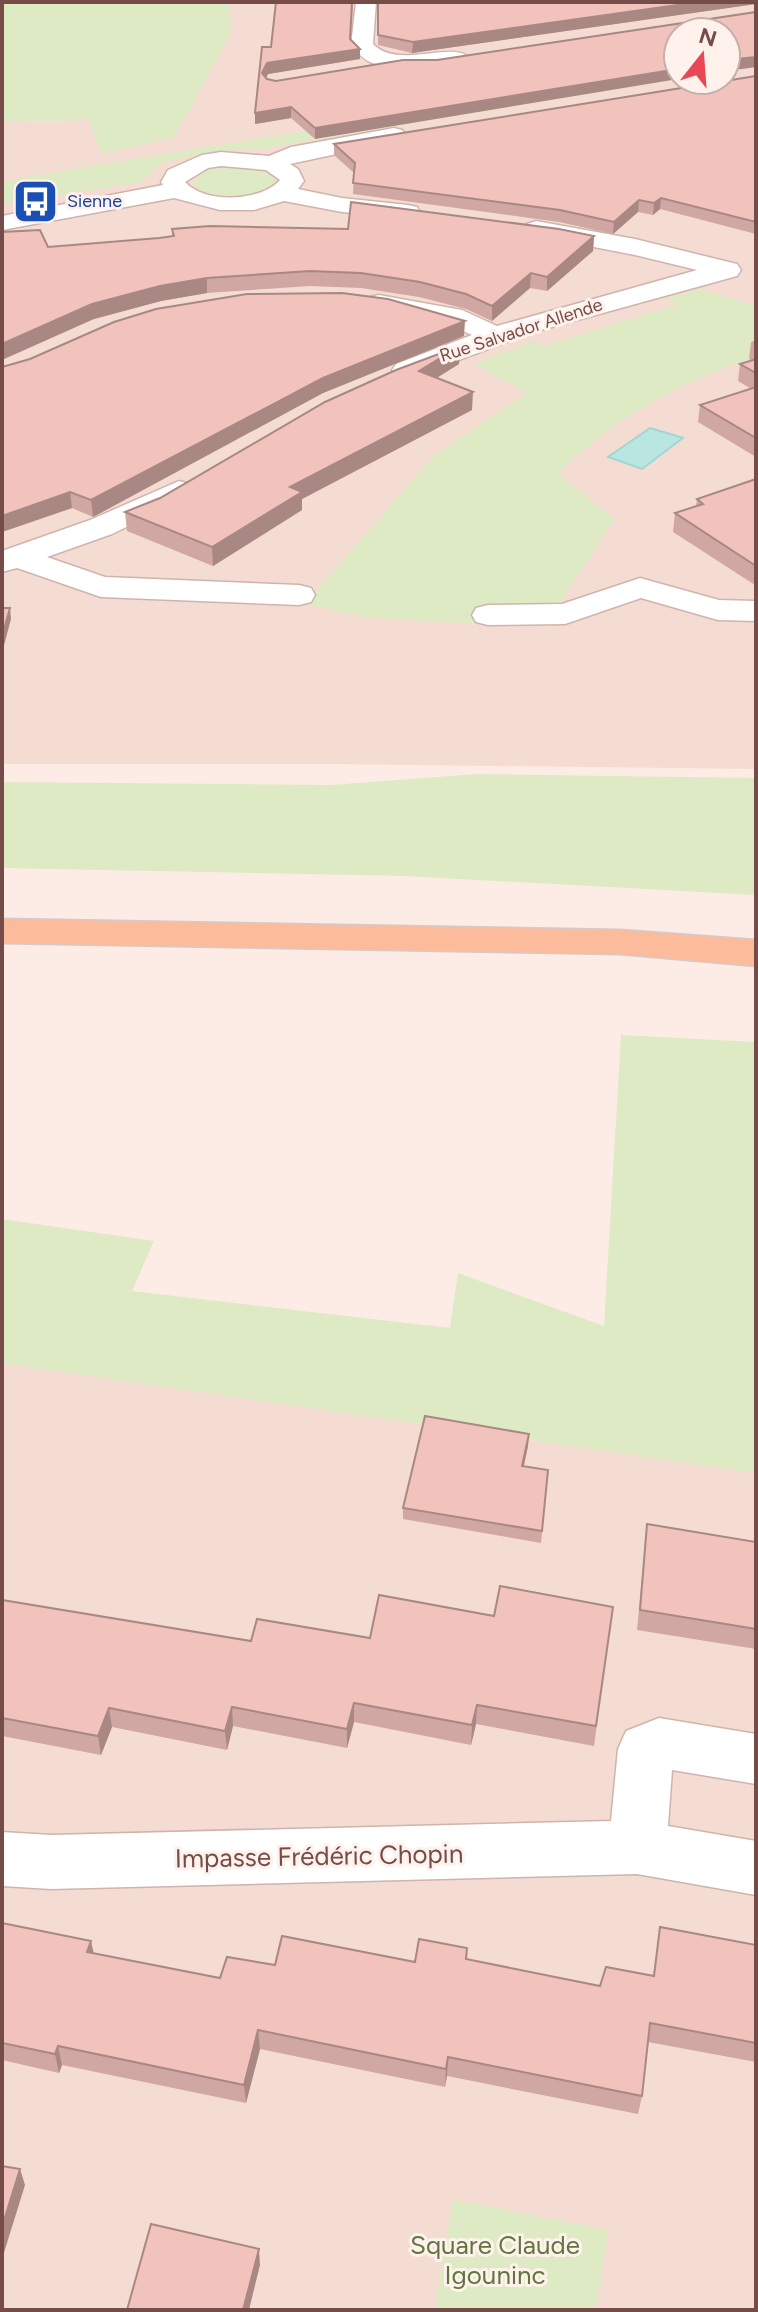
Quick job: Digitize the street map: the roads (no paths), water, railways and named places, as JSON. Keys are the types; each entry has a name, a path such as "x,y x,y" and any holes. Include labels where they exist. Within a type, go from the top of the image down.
{"main road":[{"path":"2,931 620,942 756,953"}],"street":[{"path":"366,2 364,50 383,59 404,62"},
{"path":"362,69 482,54"},
{"path":"272,163 291,154 412,132"},
{"path":"177,190 173,182 176,175 202,162 234,159 272,163 290,174 292,181 283,193"},
{"path":"2,223 177,190 204,202 224,204 259,201 283,193 342,205 428,214"},
{"path":"516,226 635,247 756,278"},
{"name":"Rue Salvador Allende","path":"375,383 495,335 728,270"},
{"path":"349,299 452,316 495,335"},
{"path":"11,560 148,507 203,476"},
{"path":"11,560 101,587 299,595"},
{"path":"488,615 565,614 640,588 718,610 756,611"},
{"path":"637,1847 646,1749 659,1743 756,1759"},
{"name":"Impasse Frédéric Chopin","path":"2,1859 67,1862 637,1847 756,1868"}],"water":[{"path":"650,428 683,438 642,469 608,457"}],"place":[{"name":"Sienne","path":"36,201"}],"park label":[{"name":"Square Claude Igouninc","path":"495,2260"}]}
